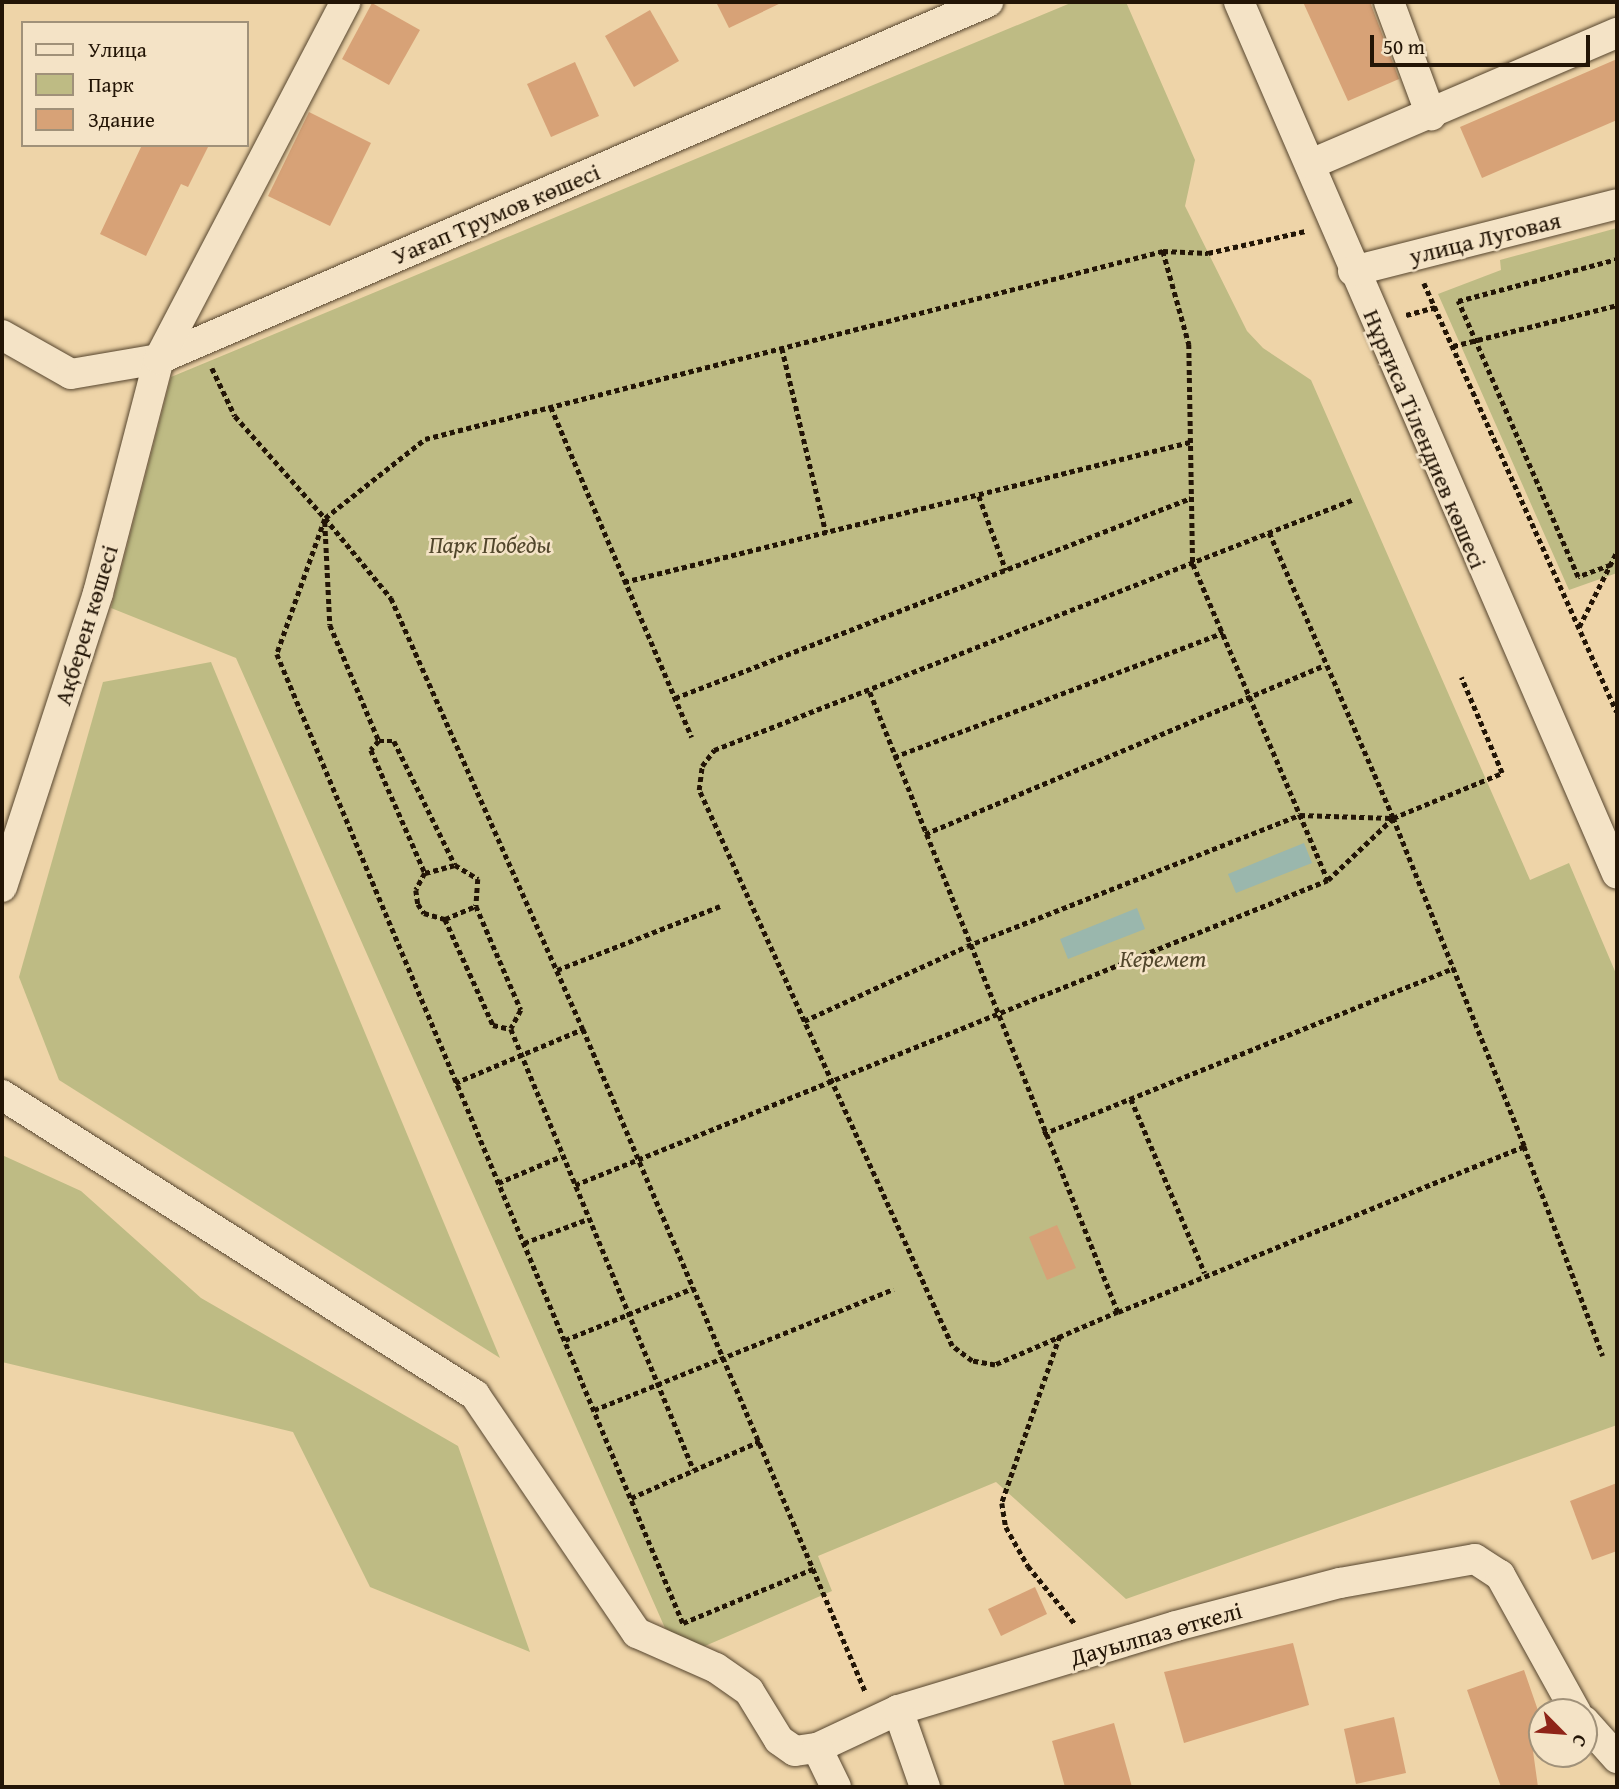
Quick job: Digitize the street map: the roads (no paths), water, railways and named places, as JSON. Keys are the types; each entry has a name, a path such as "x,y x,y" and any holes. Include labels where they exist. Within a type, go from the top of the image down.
{"street":[{"name":"Ақберен көшесі","path":"2,887 98,593 159,359 346,2"},
{"name":"Уағап Трумов көшесі","path":"2,335 71,374 159,359 988,2"},
{"name":"Нұрғиса Тілендиев көшесі","path":"1239,2 1311,164 1353,271 1617,874"},
{"path":"1389,2 1431,115"},
{"path":"1311,164 1431,115 1617,33"},
{"name":"улица Луговая","path":"1353,271 1617,204"},
{"path":"2,1096 475,1395 637,1633 716,1668 749,1691 779,1740 795,1751 817,1748 836,1787"},
{"name":"Дауылпаз өткелі","path":"817,1748 888,1715 1097,1650 1339,1583 1475,1559 1500,1576 1568,1698"},
{"path":"888,1715 925,1787"},
{"path":"1598,1737 1617,1758"}],"water":[{"path":"1304,843 1312,863 1236,893 1228,874"},
{"path":"1137,908 1145,929 1068,959 1060,939"}],"park label":[{"name":"Парк Победы","path":"490,545"},
{"name":"Керемет","path":"1163,959"}]}
